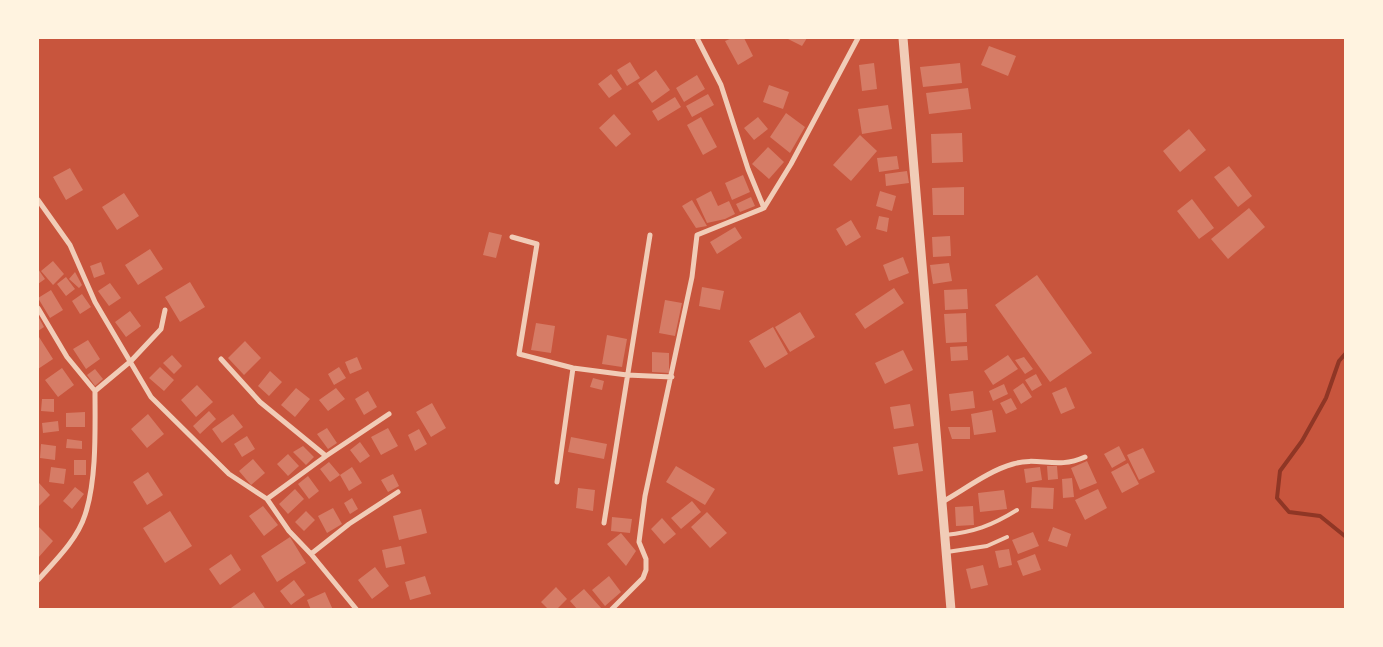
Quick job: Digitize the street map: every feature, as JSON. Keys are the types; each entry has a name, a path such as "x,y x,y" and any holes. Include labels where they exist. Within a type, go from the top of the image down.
{"street":[{"path":"697,38 721,85 748,169 764,208"},
{"path":"611,610 643,578 646,570 646,559 639,542 644,496 672,378 692,277 697,235 764,208 791,164 858,38"},
{"path":"904,38 951,610"},
{"path":"38,200 70,245 95,302 151,397 229,474 267,499 289,531 311,554 357,610"},
{"path":"604,523 650,235"},
{"path":"512,237 536,244 519,354 572,368 672,378"},
{"path":"38,308 67,357 95,391 91,484 85,515 66,549 38,580"},
{"path":"95,391 131,361 161,329 165,310"},
{"path":"221,359 260,402 326,456"},
{"path":"557,482 572,368"},
{"path":"267,499 326,456 389,414"},
{"path":"942,503 1014,464 1030,462 1066,464 1085,457"},
{"path":"311,554 349,524 398,492"}],"lane":[{"path":"944,535 969,532 991,526 1017,510"},
{"path":"946,552 986,546 1007,538"}],"building":[{"path":"732,38 744,38 753,56 738,65 725,41"},
{"path":"786,38 807,38 802,46"},
{"path":"989,46 1016,56 1008,76 981,65"},
{"path":"630,62 640,78 627,86 617,70"},
{"path":"874,63 877,89 862,91 859,65"},
{"path":"960,63 962,83 923,87 920,67"},
{"path":"656,70 670,90 652,103 638,83"},
{"path":"611,74 622,89 609,98 598,84"},
{"path":"697,75 705,89 684,102 676,88"},
{"path":"769,85 789,92 783,109 763,102"},
{"path":"968,88 971,109 929,114 926,93"},
{"path":"708,94 714,105 692,117 686,106"},
{"path":"675,97 681,107 658,121 652,111"},
{"path":"888,105 892,129 862,134 858,109"},
{"path":"786,113 805,127 790,153 770,137"},
{"path":"614,114 631,134 616,147 599,128"},
{"path":"701,117 717,147 703,155 687,125"},
{"path":"758,117 768,129 754,140 744,128"},
{"path":"1189,129 1206,150 1180,172 1163,151"},
{"path":"962,133 963,162 932,163 931,134"},
{"path":"860,135 877,151 851,181 833,165"},
{"path":"768,147 784,162 769,179 752,164"},
{"path":"897,156 899,169 879,172 877,158"},
{"path":"1229,166 1252,196 1238,207 1214,177"},
{"path":"70,168 83,190 66,200 53,177"},
{"path":"907,171 909,183 886,186 885,174"},
{"path":"743,175 750,192 732,200 725,183"},
{"path":"964,187 964,215 933,215 932,188"},
{"path":"711,191 718,206 729,201 735,214 725,219 707,223 696,199"},
{"path":"880,191 896,196 892,211 876,206"},
{"path":"124,193 139,216 117,230 102,207"},
{"path":"751,197 755,206 740,212 736,204"},
{"path":"1192,199 1214,228 1199,239 1177,211"},
{"path":"692,200 707,226 696,228 682,206"},
{"path":"1249,208 1265,227 1228,259 1211,239"},
{"path":"879,216 889,218 887,232 876,229"},
{"path":"851,220 861,237 846,246 836,229"},
{"path":"735,227 742,238 717,254 710,242"},
{"path":"489,232 502,235 496,258 483,255"},
{"path":"950,236 951,256 933,257 932,237"},
{"path":"150,249 163,269 138,285 125,265"},
{"path":"903,257 909,273 889,281 883,265"},
{"path":"53,261 64,274 53,285 41,271"},
{"path":"101,262 105,274 94,278 90,266"},
{"path":"949,263 952,281 933,284 930,265"},
{"path":"38,269 45,279 38,284"},
{"path":"75,272 82,285 79,288 69,279"},
{"path":"1037,275 1092,353 1050,382 995,305"},
{"path":"66,277 75,289 66,296 57,284"},
{"path":"190,282 205,307 180,322 165,297"},
{"path":"110,283 121,298 109,306 98,291"},
{"path":"702,287 724,291 720,310 699,306"},
{"path":"894,288 904,303 865,329 855,314"},
{"path":"967,289 968,309 945,310 944,290"},
{"path":"51,290 63,310 50,318 38,298"},
{"path":"82,294 91,307 80,314 72,301"},
{"path":"665,300 682,303 675,336 659,333"},
{"path":"130,311 141,326 126,337 115,322"},
{"path":"800,312 815,337 790,352 775,327"},
{"path":"966,313 967,342 946,343 944,314"},
{"path":"38,316 44,327 38,331"},
{"path":"536,323 555,326 551,353 531,350"},
{"path":"773,327 788,354 765,368 749,341"},
{"path":"607,335 627,339 622,367 602,364"},
{"path":"38,338 53,359 38,369"},
{"path":"88,340 100,359 86,369 73,349"},
{"path":"245,341 261,358 244,375 228,358"},
{"path":"967,346 968,360 951,361 950,347"},
{"path":"903,350 913,370 885,384 875,363"},
{"path":"652,352 669,353 669,373 652,372"},
{"path":"172,355 182,366 174,374 163,363"},
{"path":"1008,355 1018,369 993,385 984,371"},
{"path":"357,357 362,369 350,374 345,362"},
{"path":"1024,357 1033,369 1025,374 1015,360"},
{"path":"160,367 174,380 164,391 149,378"},
{"path":"339,367 346,378 334,385 328,374"},
{"path":"62,368 74,385 58,397 45,380"},
{"path":"95,369 103,379 95,386 87,375"},
{"path":"270,371 282,382 269,396 258,386"},
{"path":"1036,374 1042,385 1032,391 1025,380"},
{"path":"593,378 604,381 602,390 590,387"},
{"path":"1023,383 1032,397 1021,404 1013,390"},
{"path":"1004,384 1008,394 993,401 989,391"},
{"path":"197,385 213,402 196,417 181,400"},
{"path":"1066,387 1075,408 1061,414 1052,393"},
{"path":"296,388 310,399 295,417 281,405"},
{"path":"336,388 345,399 328,411 319,400"},
{"path":"368,391 377,407 364,415 355,399"},
{"path":"973,391 975,408 951,411 949,394"},
{"path":"1011,398 1017,409 1006,414 1000,403"},
{"path":"42,399 54,399 54,412 41,411"},
{"path":"432,403 446,428 431,437 416,412"},
{"path":"910,404 914,426 894,429 890,407"},
{"path":"992,410 996,432 974,435 971,414"},
{"path":"209,411 216,419 200,434 193,426"},
{"path":"85,412 85,427 66,427 66,413"},
{"path":"148,414 164,434 147,448 131,429"},
{"path":"233,414 243,427 222,443 212,429"},
{"path":"58,421 59,431 43,433 42,423"},
{"path":"948,427 970,427 970,439 952,439"},
{"path":"327,428 337,443 328,449 317,434"},
{"path":"388,428 398,446 381,455 371,437"},
{"path":"419,429 427,444 415,451 408,435"},
{"path":"247,436 255,449 242,457 234,444"},
{"path":"571,437 607,444 604,459 568,452"},
{"path":"67,439 82,441 82,449 66,448"},
{"path":"360,442 370,456 360,463 350,450"},
{"path":"918,443 923,471 898,475 893,447"},
{"path":"41,444 56,446 55,460 40,458"},
{"path":"303,446 314,457 306,465 293,452"},
{"path":"1119,446 1126,460 1112,468 1104,454"},
{"path":"1143,448 1155,472 1139,480 1127,455"},
{"path":"288,454 299,466 288,476 277,464"},
{"path":"253,459 265,473 251,485 239,471"},
{"path":"74,460 86,460 86,475 74,475"},
{"path":"1087,461 1097,483 1080,490 1071,468"},
{"path":"329,462 340,475 330,482 320,469"},
{"path":"1128,463 1139,484 1122,493 1111,472"},
{"path":"676,466 715,489 705,505 666,482"},
{"path":"1047,466 1057,466 1058,479 1048,480"},
{"path":"51,467 66,469 64,484 49,482"},
{"path":"352,467 362,483 349,491 340,475"},
{"path":"1040,467 1042,480 1026,483 1024,469"},
{"path":"148,472 163,495 147,505 133,482"},
{"path":"393,474 399,486 388,492 381,480"},
{"path":"308,476 319,491 309,499 298,484"},
{"path":"1072,478 1074,497 1063,498 1062,479"},
{"path":"39,483 50,495 39,506 38,504"},
{"path":"75,487 84,494 72,509 63,501"},
{"path":"1032,487 1054,488 1053,509 1031,508"},
{"path":"578,488 595,490 593,511 576,508"},
{"path":"295,489 304,499 288,514 279,504"},
{"path":"1098,489 1107,508 1085,520 1075,500"},
{"path":"1004,490 1007,509 980,512 978,493"},
{"path":"352,498 358,509 350,514 344,503"},
{"path":"692,501 701,512 681,529 671,518"},
{"path":"263,506 278,525 264,536 249,516"},
{"path":"973,506 974,525 956,526 955,507"},
{"path":"333,508 342,524 327,533 318,516"},
{"path":"421,509 427,533 399,540 393,516"},
{"path":"170,511 192,546 165,563 143,528"},
{"path":"306,511 315,520 304,531 295,522"},
{"path":"707,512 727,533 710,548 691,527"},
{"path":"612,517 632,519 630,533 611,531"},
{"path":"662,518 676,534 664,544 651,529"},
{"path":"38,526 53,541 38,558"},
{"path":"1053,527 1071,534 1067,547 1048,541"},
{"path":"1033,532 1039,546 1018,554 1012,540"},
{"path":"621,533 636,551 626,566 607,544"},
{"path":"290,537 306,563 277,582 261,556"},
{"path":"401,546 405,564 386,568 382,550"},
{"path":"1009,549 1012,565 999,568 995,551"},
{"path":"231,554 241,570 220,585 209,569"},
{"path":"1035,554 1041,570 1023,576 1017,561"},
{"path":"983,565 988,585 971,589 966,569"},
{"path":"375,567 389,586 372,599 358,580"},
{"path":"425,576 431,594 410,600 405,582"},
{"path":"609,576 621,592 605,606 592,590"},
{"path":"294,580 305,595 291,605 280,591"},
{"path":"556,587 567,599 556,610 549,610 541,602"},
{"path":"584,589 601,610 578,610 570,601"},
{"path":"254,592 266,610 228,610"},
{"path":"325,592 333,610 311,610 307,600"}],"waterway":[{"path":"1346,353 1339,361 1326,398 1302,441 1280,471 1277,498 1289,512 1320,516 1346,537"}]}
